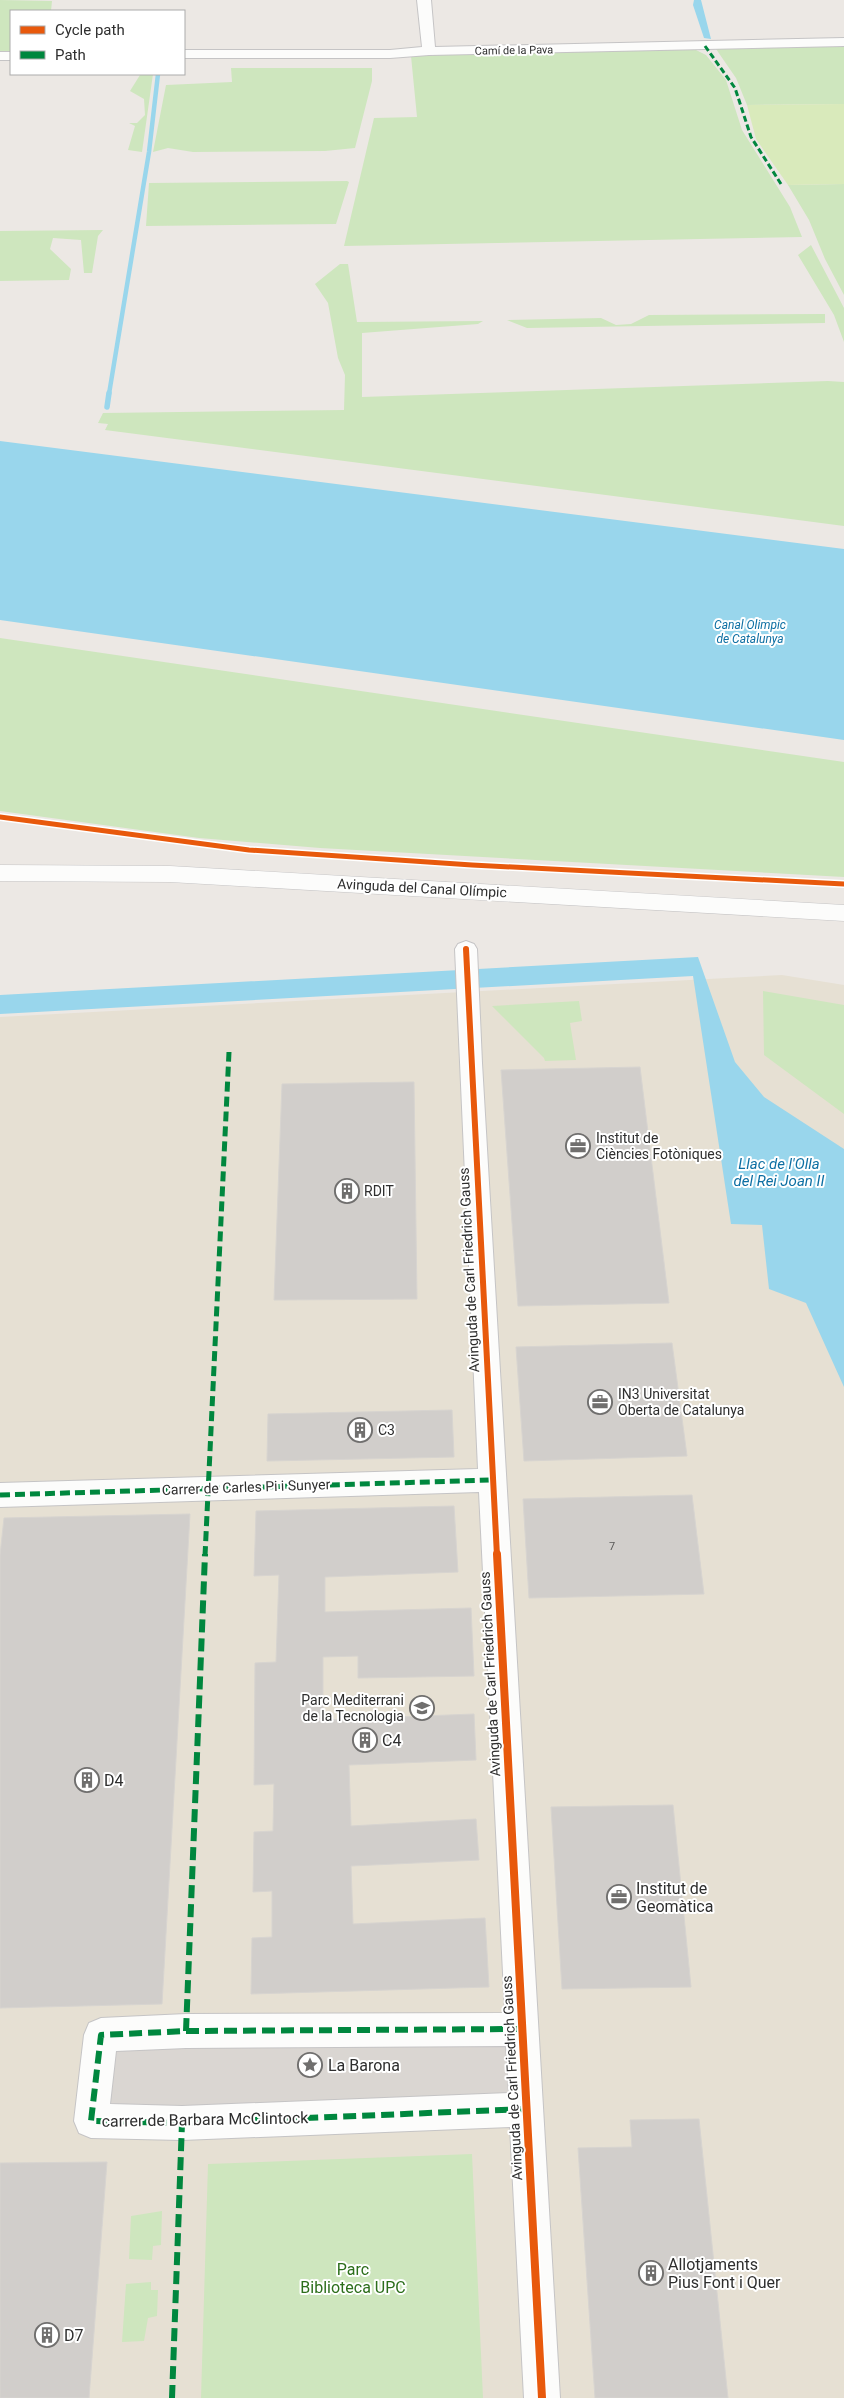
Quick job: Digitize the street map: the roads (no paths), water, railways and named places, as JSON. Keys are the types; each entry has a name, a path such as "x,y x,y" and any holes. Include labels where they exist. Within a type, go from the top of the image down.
{"street":[{"path":"424,0 429,51"},
{"name":"Camí de la Pava","path":"185,54 390,54 429,51 844,42"},
{"name":"Avinguda del Canal Olímpic","path":"0,858 98,856 252,863 844,897"},
{"name":"Avinguda del Canal Olímpic","path":"0,873 189,875 844,913"},
{"name":"Avinguda de Carl Friedrich Gauss","path":"465,954 542,2398"},
{"name":"Carrer de Carles Pi i Sunyer","path":"0,1494 492,1480"},
{"name":"carrer de Barbara McClintock","path":"522,2029 186,2031 100,2035 91,2121 182,2123 527,2110"}],"water":[{"path":"694,0 701,0 711,39 704,38 693,5"},
{"name":"Canal Olimpic de Catalunya","path":"0,441 844,549 844,740 0,620"},
{"name":"Llac de l'Olla del Rei Joan II","path":"698,957 735,1062 764,1097 844,1149 844,1387 806,1303 769,1289 762,1225 731,1224 693,976 0,1014 0,995"}],"waterway":[{"path":"109,394 149,152 158,75"},
{"path":"107,407 109,393"}],"place":[{"name":"Institut de Ciències Fotòniques","path":"578,1146"},
{"name":"RDIT","path":"347,1191"},
{"name":"IN3 Universitat Oberta de Catalunya","path":"600,1402"},
{"name":"C3","path":"360,1430"},
{"name":"Parc Mediterrani de la Tecnologia","path":"422,1708"},
{"name":"C4","path":"365,1740"},
{"name":"D4","path":"87,1780"},
{"name":"Institut de Geomàtica","path":"619,1897"},
{"name":"La Barona","path":"310,2065"},
{"name":"Allotjaments Pius Font i Quer","path":"651,2273"},
{"name":"D7","path":"47,2335"}],"park label":[{"name":"Parc Biblioteca UPC","path":"353,2278"}]}
